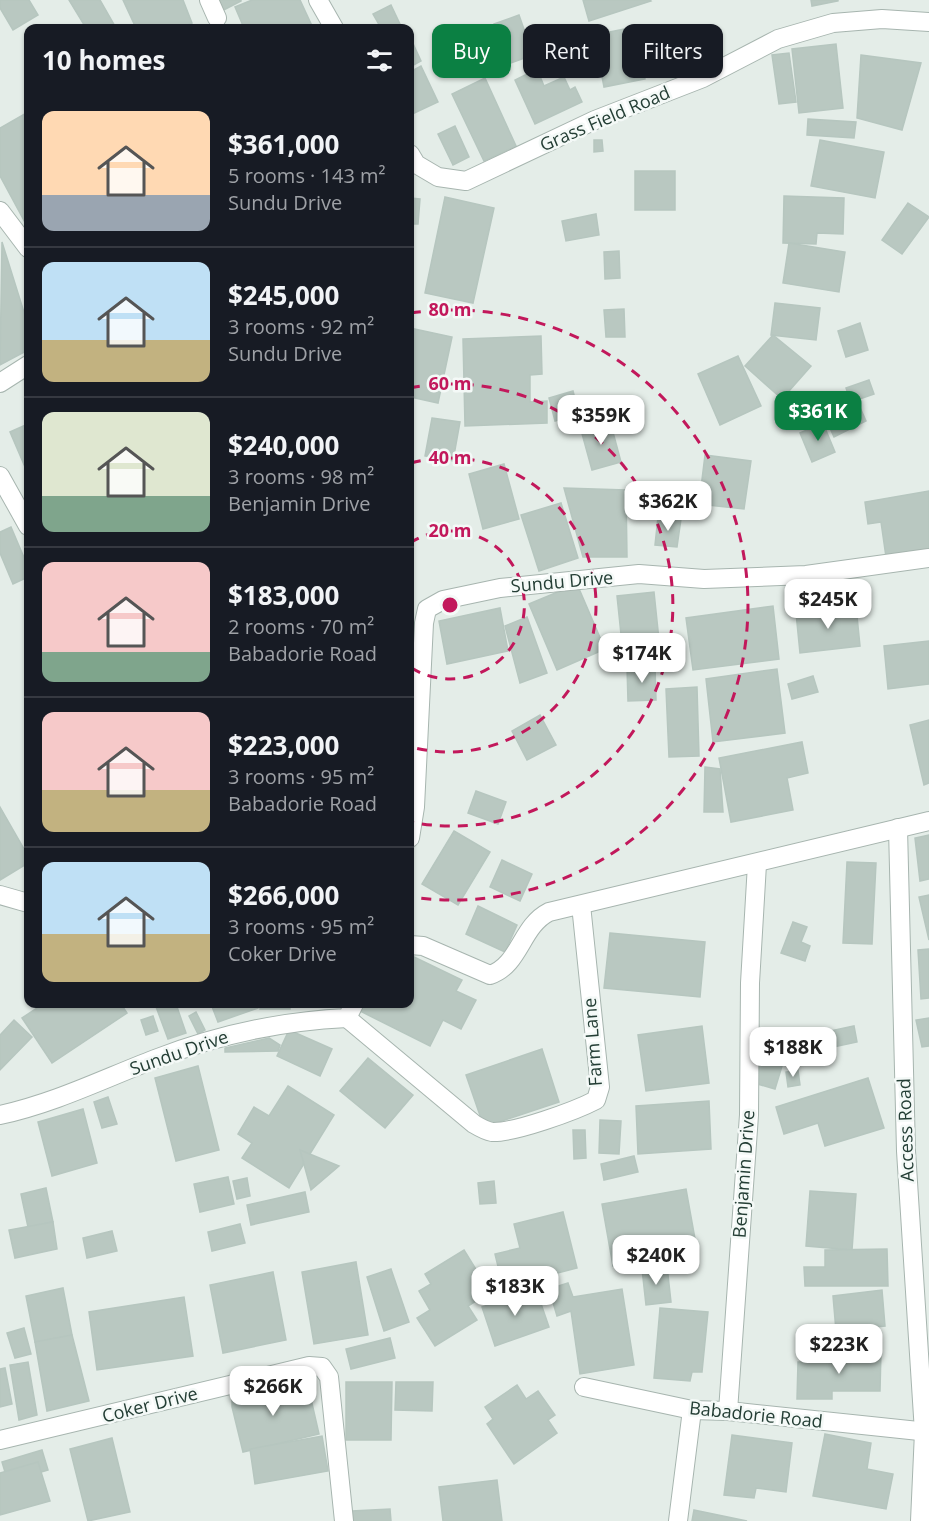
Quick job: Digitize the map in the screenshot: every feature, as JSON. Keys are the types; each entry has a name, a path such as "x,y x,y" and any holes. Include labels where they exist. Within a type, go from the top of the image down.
{"street":[{"path":"209,0 217,18"},
{"path":"318,0 332,24"},
{"name":"Grass Field Road","path":"414,164 438,177 466,181 595,120 703,78 778,39 833,23 882,19 929,22"},
{"path":"0,211 24,243"},
{"path":"0,382 24,367"},
{"path":"0,476 24,519"},
{"name":"Sundu Drive","path":"414,813 424,623 427,609 443,600 500,588 598,580 639,574 704,579 806,575 929,558"},
{"path":"414,945 423,946 490,975 501,971 508,964 527,931 539,917 929,821"},
{"name":"Access Road","path":"898,828 906,1151 926,1432 920,1521"},
{"name":"Benjamin Drive","path":"728,1411 749,1115 750,983 757,864"},
{"path":"0,895 24,902"},
{"name":"Farm Lane","path":"351,1011 474,1124 490,1132 552,1118 585,1106 596,1100 600,1088 581,905"},
{"name":"Sundu Drive","path":"0,1115 35,1108 155,1059 222,1036 351,1011"},
{"name":"Coker Drive","path":"0,1440 309,1366 322,1367 329,1377 344,1521"},
{"name":"Babadorie Road","path":"584,1387 692,1410 728,1411 926,1432"},
{"path":"678,1521 692,1410"}],"building":[{"path":"0,0 29,0 38,15 13,30 0,8"},
{"path":"69,0 100,0 114,24 84,24"},
{"path":"123,0 183,0 192,23 190,24 134,24"},
{"path":"212,0 241,0 241,1 218,13"},
{"path":"252,0 300,0 311,24 242,24 235,7"},
{"path":"583,0 650,0 651,1 589,21"},
{"path":"811,0 838,0 838,1 812,6"},
{"path":"391,5 400,24 379,24 373,14"},
{"path":"519,15 523,26 523,59 511,63 511,24 494,24"},
{"path":"622,30 622,78 645,79 604,87 602,78 610,78 610,32"},
{"path":"836,44 843,108 799,113 792,49"},
{"path":"414,46 421,61 414,65"},
{"path":"789,53 796,102 779,104 772,55"},
{"path":"861,55 921,63 902,130 857,118"},
{"path":"421,66 438,102 414,113 414,70"},
{"path":"523,76 523,78 541,78 544,86 564,78 570,90 575,87 582,102 535,124 515,80"},
{"path":"485,78 516,146 484,161 452,94"},
{"path":"24,114 24,221 0,176 0,128"},
{"path":"808,119 856,122 854,138 807,135"},
{"path":"455,126 469,157 453,165 438,134"},
{"path":"594,140 602,140 603,151 594,152"},
{"path":"820,140 884,152 875,198 811,186"},
{"path":"635,171 675,171 675,210 635,210"},
{"path":"784,196 844,198 843,234 817,233 816,244 783,243"},
{"path":"445,197 494,208 473,303 425,293"},
{"path":"414,198 420,199 418,224 414,224"},
{"path":"908,203 929,217 902,254 882,240"},
{"path":"596,214 599,235 566,241 562,221"},
{"path":"2,242 24,312 24,352 0,365"},
{"path":"789,243 845,252 839,292 783,283"},
{"path":"619,251 620,278 605,279 604,252"},
{"path":"775,303 820,308 816,340 771,335"},
{"path":"624,309 625,337 606,337 604,310"},
{"path":"860,323 868,350 846,357 838,331"},
{"path":"414,329 452,337 438,403 414,398"},
{"path":"773,335 811,366 782,399 745,366"},
{"path":"541,336 542,374 530,375 530,402 547,401 547,423 465,426 463,339"},
{"path":"738,356 761,406 720,425 698,374"},
{"path":"869,380 874,394 851,402 846,388"},
{"path":"573,391 579,414 555,421 549,398"},
{"path":"858,403 866,421 834,437 826,419"},
{"path":"432,418 460,422 453,461 425,456"},
{"path":"610,421 621,462 592,470 581,430"},
{"path":"823,423 835,452 812,462 800,433"},
{"path":"24,426 24,465 10,432"},
{"path":"705,455 751,461 744,509 699,504"},
{"path":"504,464 519,519 483,529 469,474"},
{"path":"564,488 626,490 627,557 583,557"},
{"path":"929,491 929,550 886,557 881,522 868,524 865,502"},
{"path":"561,503 578,558 539,571 521,515"},
{"path":"658,517 681,519 677,547 655,545"},
{"path":"11,527 24,558 24,579 13,584 0,553 0,532"},
{"path":"577,584 605,649 557,670 529,604"},
{"path":"654,592 661,659 624,663 617,596"},
{"path":"773,606 779,659 693,670 686,618"},
{"path":"856,606 860,646 800,653 796,613"},
{"path":"500,608 508,651 447,664 439,621"},
{"path":"527,617 547,673 520,683 505,626"},
{"path":"929,641 929,684 888,689 884,646"},
{"path":"655,666 656,700 628,701 627,667"},
{"path":"777,669 785,733 713,742 706,679"},
{"path":"813,676 818,692 792,699 788,684"},
{"path":"697,687 699,756 669,757 666,689"},
{"path":"540,715 556,745 527,760 512,731"},
{"path":"929,720 929,783 924,785 910,725"},
{"path":"802,742 808,773 787,778 793,810 731,822 719,758"},
{"path":"705,767 720,769 723,812 704,812"},
{"path":"476,791 506,802 498,824 468,813"},
{"path":"0,807 24,849 24,865 0,880"},
{"path":"454,831 490,852 458,905 422,884"},
{"path":"929,835 929,879 920,881 915,838"},
{"path":"502,860 532,874 520,901 490,887"},
{"path":"847,862 876,863 872,944 843,943"},
{"path":"929,895 929,940 919,897"},
{"path":"478,906 517,925 505,952 466,934"},
{"path":"793,922 807,927 801,942 810,946 805,961 781,953"},
{"path":"610,933 705,942 700,997 604,988"},
{"path":"929,949 929,998 921,999 918,950"},
{"path":"414,957 462,980 456,991 476,1000 461,1029 443,1020 430,1046 360,1011 362,1008 414,1008"},
{"path":"37,1008 124,1008 127,1013 52,1063 22,1018"},
{"path":"156,1008 177,1008 186,1033 168,1039"},
{"path":"213,1008 258,1008 218,1022"},
{"path":"260,1008 290,1008 290,1009"},
{"path":"196,1012 205,1030 198,1034 189,1016"},
{"path":"153,1016 158,1031 146,1035 141,1020"},
{"path":"929,1018 929,1046 922,1047 916,1020"},
{"path":"14,1020 32,1037 0,1070 0,1035"},
{"path":"702,1026 709,1083 646,1091 638,1035"},
{"path":"854,1026 857,1042 833,1047 830,1031"},
{"path":"289,1030 332,1049 320,1076 277,1056"},
{"path":"269,1038 280,1045 278,1051 225,1052 225,1048"},
{"path":"542,1049 559,1102 484,1127 466,1075"},
{"path":"368,1058 413,1095 385,1128 340,1091"},
{"path":"761,1060 782,1066 775,1089 754,1083"},
{"path":"198,1066 219,1150 176,1161 155,1078"},
{"path":"798,1070 800,1085 788,1087 786,1072"},
{"path":"868,1078 884,1128 825,1146 818,1123 784,1134 776,1107"},
{"path":"288,1086 334,1115 289,1188 242,1158 252,1143 238,1134 254,1107 269,1116"},
{"path":"108,1097 117,1124 102,1128 94,1102"},
{"path":"709,1101 711,1149 638,1154 636,1106"},
{"path":"83,1109 97,1163 52,1176 38,1122"},
{"path":"600,1120 621,1121 619,1154 599,1153"},
{"path":"573,1130 585,1130 586,1158 574,1159"},
{"path":"300,1150 339,1166 311,1190"},
{"path":"634,1156 638,1172 604,1180 601,1164"},
{"path":"228,1177 234,1204 200,1212 194,1184"},
{"path":"247,1178 250,1196 237,1199 233,1181"},
{"path":"494,1181 496,1203 480,1204 478,1183"},
{"path":"46,1188 53,1222 28,1227 21,1194"},
{"path":"686,1189 697,1250 613,1266 602,1204"},
{"path":"810,1191 856,1194 852,1250 806,1246"},
{"path":"305,1192 309,1212 251,1225 247,1205"},
{"path":"563,1212 577,1268 503,1287 495,1254 520,1248 514,1224"},
{"path":"53,1222 57,1249 15,1258 9,1230"},
{"path":"240,1224 245,1243 212,1251 208,1232"},
{"path":"112,1231 117,1251 87,1258 83,1238"},
{"path":"887,1249 888,1286 805,1286 804,1267 825,1267 825,1250"},
{"path":"464,1250 490,1292 468,1306 477,1320 435,1346 417,1318 430,1310 419,1291 431,1284 425,1274"},
{"path":"356,1262 368,1335 314,1344 302,1272"},
{"path":"667,1266 671,1302 646,1305 642,1269"},
{"path":"391,1269 409,1322 384,1331 367,1277"},
{"path":"273,1272 286,1340 223,1353 210,1285"},
{"path":"568,1283 573,1297 622,1289 634,1365 580,1374 571,1311 557,1316 549,1289"},
{"path":"63,1288 72,1335 35,1342 26,1296"},
{"path":"536,1289 549,1327 495,1346 482,1307"},
{"path":"882,1290 885,1326 836,1331 833,1296"},
{"path":"184,1297 193,1356 97,1370 89,1312"},
{"path":"660,1308 708,1312 702,1372 692,1372 690,1381 654,1378"},
{"path":"24,1328 31,1354 15,1358 7,1333"},
{"path":"72,1335 89,1401 47,1411 35,1342"},
{"path":"390,1338 395,1358 351,1369 346,1349"},
{"path":"826,1351 881,1352 880,1391 832,1391 832,1399 797,1399 798,1362 826,1362"},
{"path":"28,1362 37,1415 19,1420 10,1365"},
{"path":"5,1368 12,1404 0,1407 0,1369"},
{"path":"346,1382 392,1382 391,1440 346,1440"},
{"path":"396,1382 433,1382 432,1411 395,1410"},
{"path":"254,1385 254,1399 308,1386 319,1434 243,1452 232,1407 232,1390"},
{"path":"517,1385 526,1399 538,1391 555,1415 548,1420 557,1433 514,1464 487,1424 493,1419 485,1407"},
{"path":"825,1434 871,1443 867,1469 893,1474 886,1509 813,1496"},
{"path":"732,1435 792,1443 786,1492 756,1488 754,1498 724,1495"},
{"path":"322,1436 328,1471 255,1484 250,1449"},
{"path":"112,1438 130,1512 88,1521 70,1449"},
{"path":"42,1450 48,1470 8,1482 2,1462"},
{"path":"38,1462 50,1501 0,1515 0,1473"},
{"path":"497,1480 502,1521 443,1521 439,1487"},
{"path":"390,1509 391,1521 353,1521 352,1511"},
{"path":"694,1510 747,1521 692,1521"}]}
